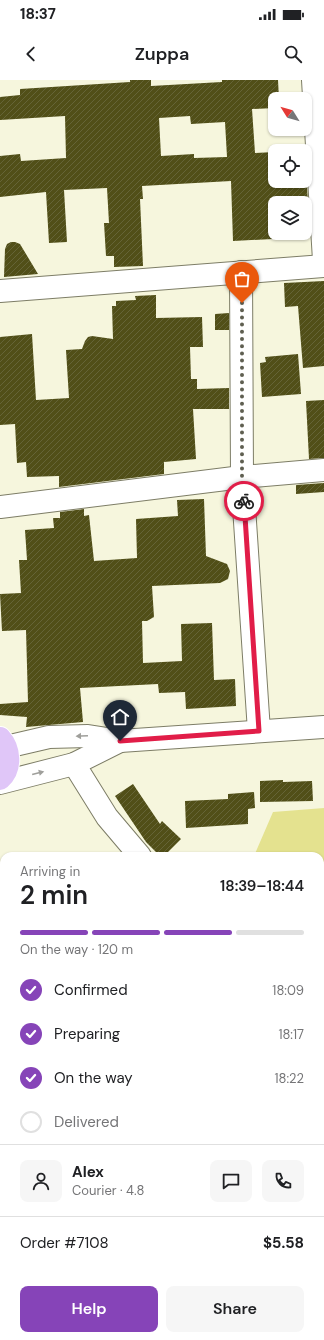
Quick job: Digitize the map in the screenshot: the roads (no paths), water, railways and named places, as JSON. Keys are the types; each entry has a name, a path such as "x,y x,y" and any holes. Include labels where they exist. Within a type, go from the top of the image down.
{"main road":[{"path":"0,779 7,768 9,758 3,743"}],"street":[{"path":"313,80 324,260"},
{"path":"0,292 324,266"},
{"path":"241,272 242,477 259,731"},
{"path":"0,507 242,477 324,470"},
{"path":"3,743 49,737 88,736 120,741 324,727"},
{"path":"0,783 74,764 120,741"},
{"path":"74,764 107,817 137,852"}]}
